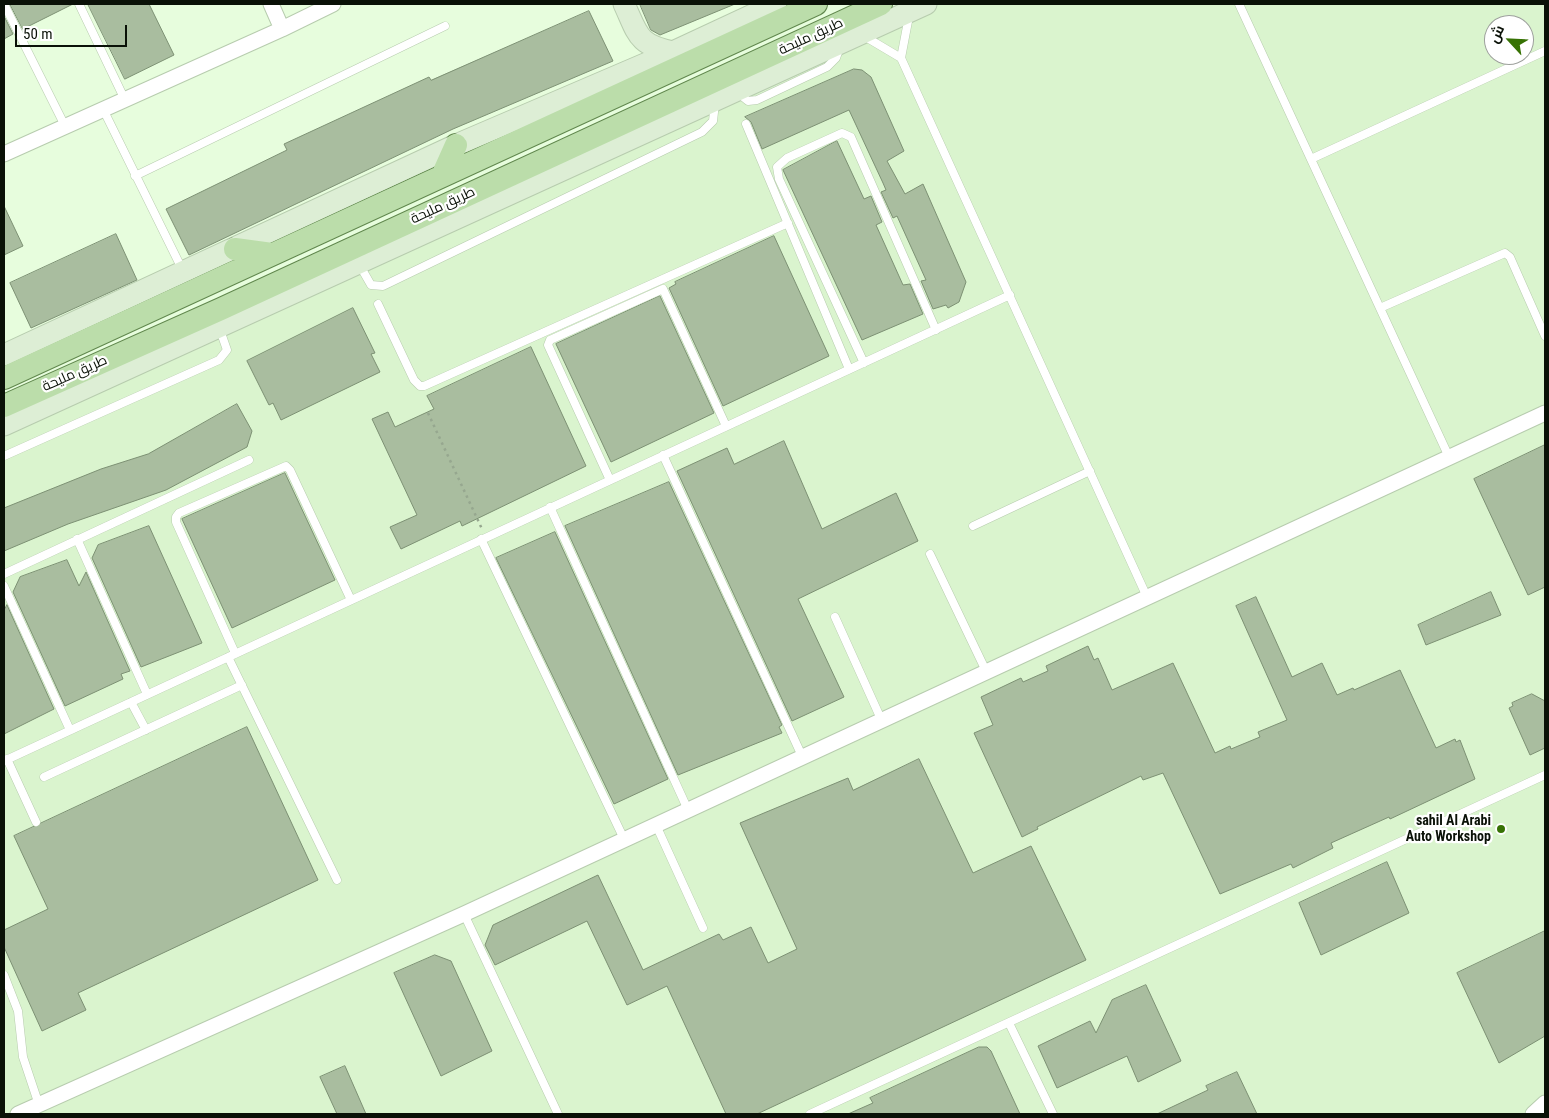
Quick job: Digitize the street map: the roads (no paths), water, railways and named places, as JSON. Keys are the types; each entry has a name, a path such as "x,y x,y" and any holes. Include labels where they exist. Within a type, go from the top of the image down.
{"main road":[{"name":"طريق مليحة","path":"4,378 443,174 816,4"},
{"name":"طريق مليحة","path":"4,406 719,92 881,4"},
{"path":"443,174 456,145"},
{"path":"235,249 272,254"}],"street":[{"path":"272,4 282,29"},
{"path":"4,154 282,29 333,4"},
{"path":"624,4 640,39 656,47 673,52"},
{"path":"4,355 456,145 627,70 673,52 776,4"},
{"path":"4,425 219,327 719,92 918,7"},
{"path":"627,70 640,39"},
{"path":"18,1114 464,914 1545,413"},
{"path":"1533,1114 1545,1103"}],"lane":[{"path":"4,4 65,126"},
{"path":"79,4 125,100"},
{"path":"1239,4 1448,457"},
{"path":"901,58 904,34 918,7"},
{"path":"135,176 445,26"},
{"path":"850,37 880,44 901,58 1147,597"},
{"path":"1310,159 1545,50"},
{"path":"358,262 370,285 383,286 702,132 712,121 719,92"},
{"path":"103,109 184,273"},
{"path":"746,124 850,369"},
{"path":"864,363 779,179 777,167 786,158 842,133 851,137 936,330"},
{"path":"378,304 414,380 420,386 424,386 788,223"},
{"path":"1380,308 1505,252 1510,257 1545,336"},
{"path":"610,480 548,345 550,340 664,290 726,426"},
{"path":"36,822 5,760 1010,295"},
{"path":"4,456 219,360 227,350 219,327"},
{"path":"663,455 802,756"},
{"path":"4,574 249,460"},
{"path":"337,880 242,685 232,655 175,520 180,514 222,494 281,467 288,468 351,600"},
{"path":"973,526 1090,471"},
{"path":"550,507 688,810"},
{"path":"484,538 624,839"},
{"path":"77,540 148,694"},
{"path":"930,554 986,671"},
{"path":"4,586 70,730"},
{"path":"835,617 881,720"},
{"path":"44,777 242,685"},
{"path":"131,702 146,730"},
{"path":"810,1114 1545,775"},
{"path":"656,824 703,928"},
{"path":"464,914 558,1114"},
{"path":"4,975 18,1011 22,1057 39,1105"},
{"path":"1009,1023 1053,1114"}],"place":[{"name":"sahil Al Arabi Auto Workshop","path":"1501,829"}]}
